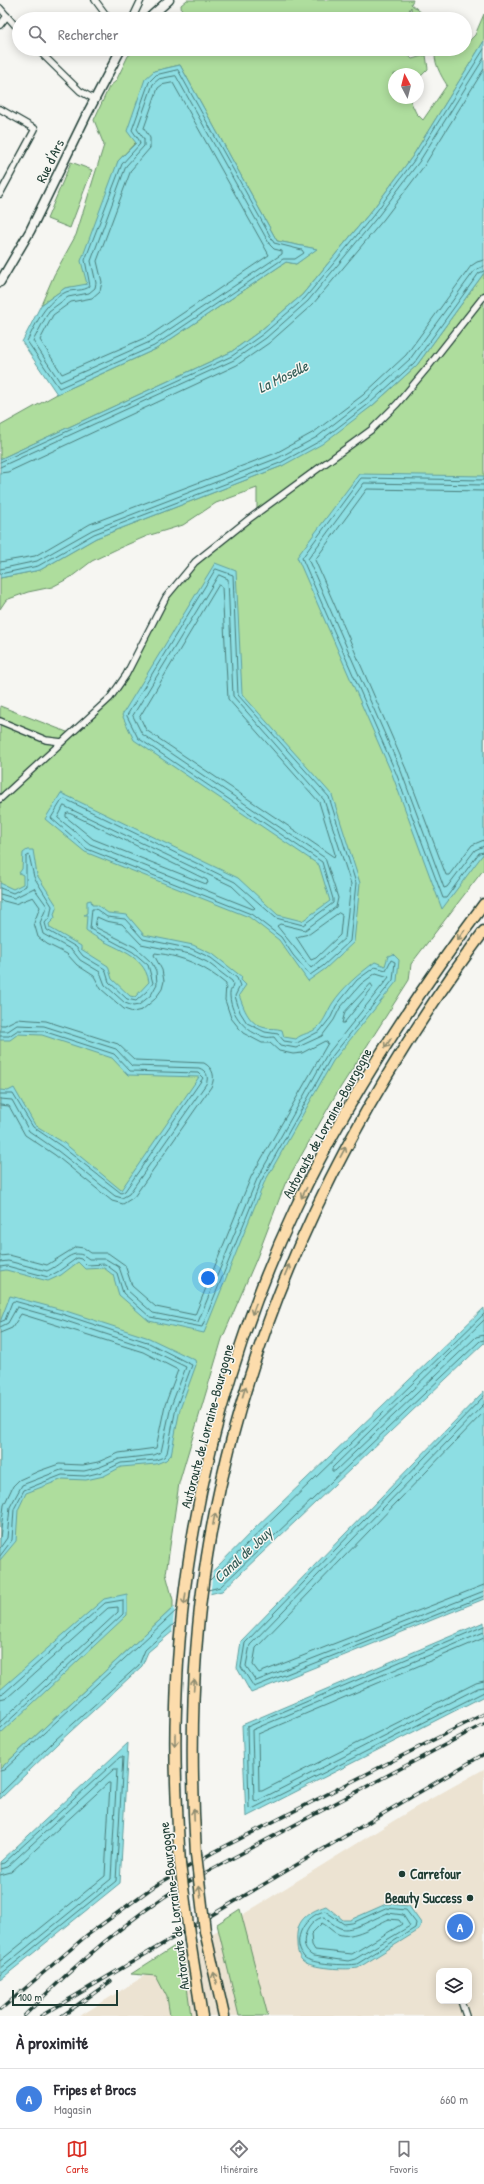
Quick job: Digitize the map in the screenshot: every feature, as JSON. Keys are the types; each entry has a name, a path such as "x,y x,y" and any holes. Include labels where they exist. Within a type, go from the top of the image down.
{"highway":[{"name":"Autoroute de Lorraine-Bourgogne","path":"202,2016 180,1864 175,1733 180,1645 190,1560 204,1484 226,1394 252,1313 296,1208 341,1121 378,1058 425,985 484,904"},
{"name":"Autoroute de Lorraine-Bourgogne","path":"224,2016 205,1931 196,1854 192,1731 198,1629 206,1557 220,1483 242,1399 258,1348 293,1255 332,1173 366,1110 431,1005 484,931"}],"main road":[{"path":"156,0 166,3"},
{"path":"156,12 166,3"},
{"name":"Rue d'Ars","path":"0,282 30,231 94,99 117,56"}],"street":[{"path":"95,0 104,12"},
{"path":"135,12 141,0"},
{"path":"0,8 12,22"},
{"path":"0,25 7,16"},
{"path":"44,56 80,91 94,99"},
{"path":"0,109 35,129 0,194"},
{"path":"0,179 6,182"},
{"path":"0,799 110,698 126,675 166,597 194,562 249,519 371,430 397,404 484,296"},
{"path":"0,720 46,740 62,742"},
{"path":"463,2004 466,2016"}],"shaded area":[{"path":"484,1769 484,2016 80,2016 411,1810"}],"green space":[{"path":"187,0 413,0 411,4 421,12 411,12 411,7 408,12 182,12 181,5"},
{"path":"484,14 484,41 412,157 373,209 302,295 260,331 231,352 0,459 0,426 57,394 156,349 286,262 296,264 316,249 277,241 180,65 154,71 136,142 118,161 87,285 65,288 41,305 54,275 76,235 104,145 94,120 109,87 116,81 128,56 409,56 412,59 426,56 428,69 424,73 424,68 388,68 388,104 412,104 416,113 423,120 447,85 440,73 435,56 472,56 472,38 475,35"},
{"path":"71,162 92,170 70,228 47,219"},
{"path":"484,273 484,869 411,964 409,980 335,1096 285,1184 256,1260 222,1339 179,1483 166,1574 173,1600 173,1608 0,1769 0,706 72,734 110,698 126,675 166,597 195,562 257,512 257,488 216,503 183,525 147,536 92,561 71,577 52,587 28,592 6,600 0,609 0,578 40,570 96,538 282,466 372,406 417,365"},
{"path":"240,1909 268,2016 239,2016 217,1924"},
{"path":"181,1942 191,2016 170,2016 167,1997 156,1976 131,1974"}],"water":[{"name":"La Moselle","path":"484,41 484,273 417,365 372,406 322,444 282,466 96,538 40,570 0,578 0,459 231,352 260,331 302,295 373,209 412,157"},
{"path":"180,65 277,241 317,249 296,264 286,262 156,349 57,394 22,342 41,305 65,288 87,284 81,261 118,161 136,143 127,131 145,79 154,71"},
{"path":"359,474 484,476 484,853 442,909 392,774 297,557"},
{"path":"215,563 236,571 242,694 332,795 360,883 354,942 325,969 308,981 279,940 249,917 85,852 45,819 61,793 238,878 278,915 302,921 330,901 319,865 134,740 122,715"},
{"path":"27,850 33,850 37,875 57,906 54,914 55,918 49,924 50,928 81,946 81,949 108,966 112,979 130,996 135,997 149,982 146,972 140,963 124,951 86,930 87,915 84,915 87,913 87,901 91,900 92,905 97,905 108,913 127,915 144,935 193,945 214,955 242,977 241,980 246,985 239,995 245,1011 251,1020 255,1024 266,1028 282,1030 284,1037 296,1039 318,1027 332,1004 346,986 375,962 385,966 388,956 393,954 399,960 397,981 333,1061 264,1183 204,1333 149,1321 119,1295 113,1275 104,1268 85,1269 78,1262 61,1275 48,1281 6,1270 0,1271 0,1090 8,1091 14,1088 35,1125 64,1143 121,1190 199,1077 128,1075 112,1058 42,1035 18,1034 10,1040 0,1040 0,883 13,889 23,884 23,875 19,873 22,869 23,853"},
{"path":"10,1296 66,1311 149,1338 195,1360 196,1365 180,1409 171,1455 166,1460 156,1464 121,1467 104,1476 86,1480 63,1479 26,1493 18,1510 16,1541 0,1560 0,1322"},
{"name":"Canal de Jouy","path":"484,1308 484,1343 222,1591 209,1594 173,1631 148,1652 142,1666 58,1743 0,1799 0,1769 217,1567 253,1530"},
{"path":"484,1391 484,1599 251,1693 237,1668 241,1641"},
{"path":"127,1594 127,1615 0,1734 0,1690 104,1599"},
{"path":"484,1622 484,1696 246,1817 242,1725"},
{"path":"128,1743 120,1883 0,1980 0,1862"},
{"path":"386,1904 409,1906 421,1923 419,1930 358,1968 338,1969 321,1967 306,1963 302,1960 297,1947 297,1935 300,1923 308,1915 326,1906 343,1920 350,1920"}],"pier":[{"path":"213,1568 210,1597 172,1635 175,1603"}],"railway":[{"path":"0,2010 86,1936 153,1887 214,1852 484,1714"},
{"path":"24,2016 80,1962 120,1929 184,1884 484,1724"},
{"path":"41,2016 484,1754"},
{"path":"62,2016 111,1981"}],"place":[{"name":"Carrefour","path":"402,1874"},
{"name":"Beauty Success","path":"470,1898"},
{"name":"Fripes et Brocs","path":"460,1927"}]}
